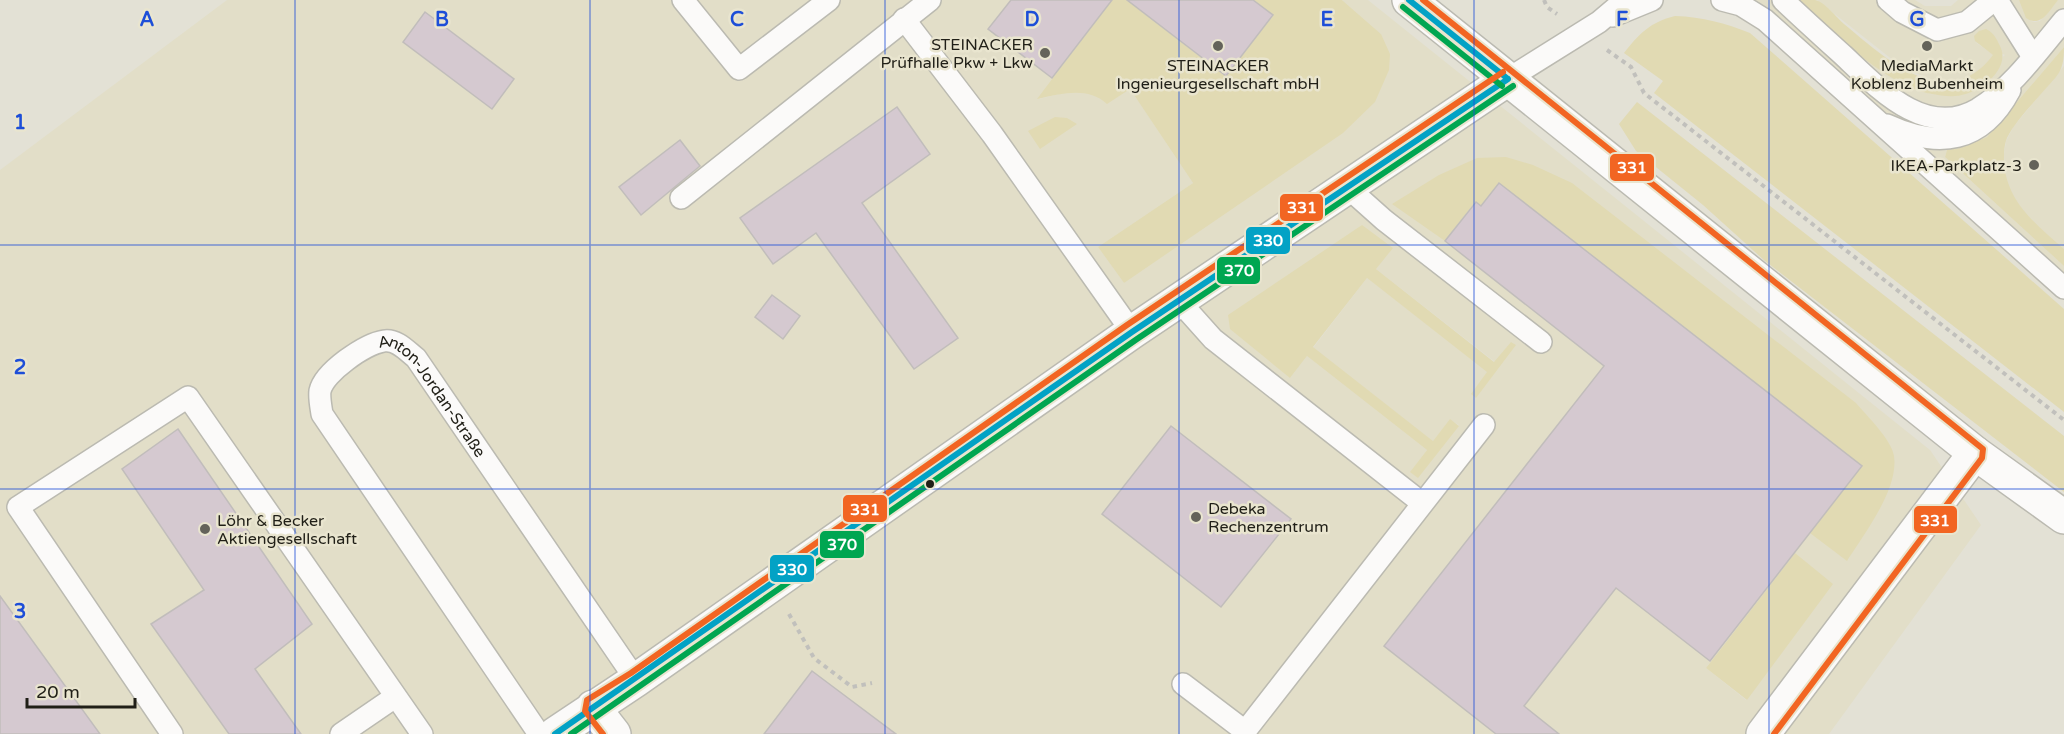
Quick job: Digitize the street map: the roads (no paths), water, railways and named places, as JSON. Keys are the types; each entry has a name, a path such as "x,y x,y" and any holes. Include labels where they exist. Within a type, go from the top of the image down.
{"street":[{"path":"1409,0 1976,453 2064,517"},
{"path":"555,734 771,586 1132,332 1508,80"},
{"path":"1763,734 1976,453"},
{"path":"593,707 614,734"}],"lane":[{"path":"683,0 739,69 829,0"},
{"path":"681,198 930,0"},
{"path":"1508,80 1591,27 1625,0"},
{"path":"1591,27 1652,0"},
{"path":"1722,0 1741,5 1766,20 1872,118 2064,288"},
{"path":"1783,0 1885,94 1921,114 1948,117 1975,110 2017,76"},
{"path":"1888,0 1902,12 1937,30 1967,22 1996,0 2033,57"},
{"path":"904,19 992,134 1132,332"},
{"path":"1872,118 1898,130 1931,139 1959,137 1984,125 1995,115 2017,76 2064,20"},
{"path":"1347,188 1384,220 1541,342"},
{"path":"1179,301 1213,339 1422,503"},
{"name":"Anton-Jordan-Straße","path":"539,734 322,414 320,392 326,375 363,350 385,340 401,345 416,358 636,680"},
{"path":"172,734 18,507 188,397 394,697 422,734"},
{"path":"1184,684 1244,733 1484,425"},
{"path":"341,734 394,697"}],"place":[{"name":"STEINACKER Ingenieurgesellschaft mbH","path":"1218,46"},
{"name":"MediaMarkt Koblenz Bubenheim","path":"1927,46"},
{"name":"STEINACKER Prüfhalle Pkw + Lkw","path":"1045,53"},
{"name":"IKEA-Parkplatz-3","path":"2034,165"},
{"name":"Debeka Rechenzentrum","path":"1196,517"},
{"name":"Löhr & Becker Aktiengesellschaft","path":"205,529"}]}
